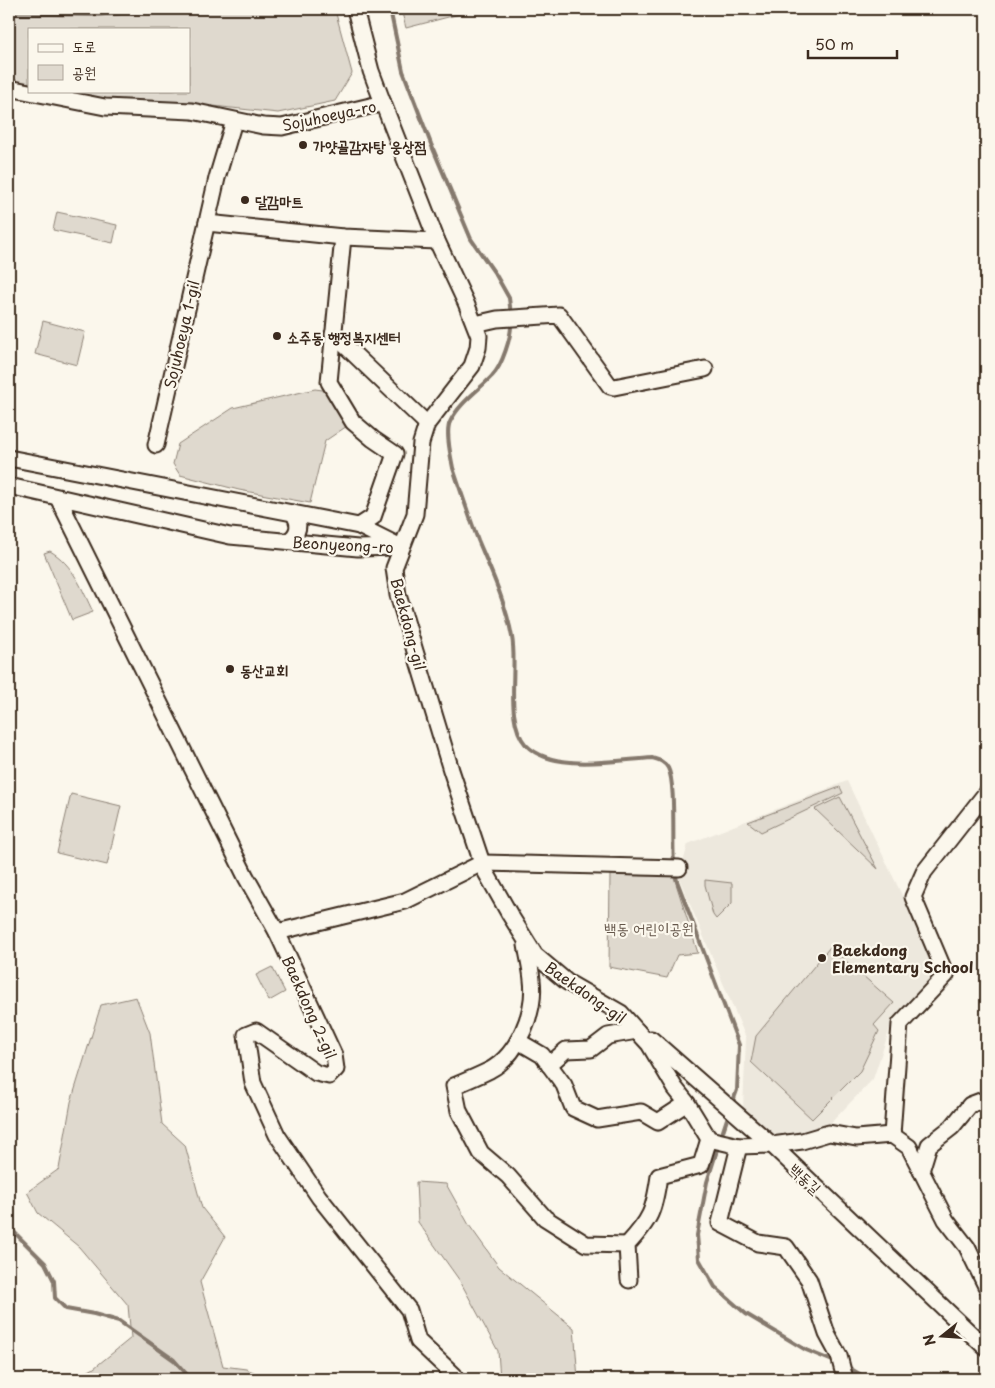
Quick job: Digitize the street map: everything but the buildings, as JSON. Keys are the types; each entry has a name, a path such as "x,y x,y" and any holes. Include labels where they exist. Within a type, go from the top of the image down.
{"street":[{"name":"Sojuhoeya-ro","path":"355,9 371,71 383,103 437,241 479,336 475,360 427,424 421,442 414,514 401,547"},
{"name":"Sojuhoeya-ro","path":"9,88 28,92"},
{"name":"Sojuhoeya-ro","path":"29,92 105,107 192,111 234,121 282,127 383,103"},
{"name":"Sojuhoeya 1-gil","path":"156,445 217,178 234,121"},
{"path":"207,223 342,237 437,241"},
{"path":"342,237 329,382 353,422 373,440 396,454 373,517 359,526"},
{"path":"475,324 497,319 559,315 610,386 614,388 705,369"},
{"path":"334,334 427,424"},
{"name":"Beonyeong-ro","path":"9,458 359,526 401,547"},
{"name":"Beonyeong-ro","path":"9,486 230,536 358,548 401,547"},
{"path":"58,498 246,878 277,932 405,901 482,863 679,868"},
{"path":"288,541 298,531 297,521 293,513"},
{"name":"Baekdong-gil","path":"401,547 394,568 398,595 451,770 482,863 534,955 567,982 621,1013 649,1044 675,1088 709,1138"},
{"path":"892,1134 900,1024 946,975 913,897 924,872 986,793"},
{"name":"Baekdong 2-gil","path":"277,932 334,1055 336,1069 329,1076 316,1074 256,1031 246,1035 253,1084 276,1135 287,1151 319,1197 409,1310 418,1341 456,1379"},
{"path":"525,939 532,980 532,998 523,1033 509,1054 491,1070 454,1086 460,1111 481,1153 508,1176 545,1218 586,1244 627,1245"},
{"name":"백동길","path":"621,1013 772,1145 986,1348"},
{"path":"549,1065 566,1050 591,1049 608,1036 637,1031"},
{"path":"518,1041 542,1055 564,1085 573,1108 597,1119 641,1112 658,1122 687,1103"},
{"path":"921,1170 929,1145 952,1127 970,1105 986,1099"},
{"path":"629,1280 627,1245 646,1225 655,1204 660,1176 701,1165 709,1138 739,1146 772,1145 802,1141 829,1133 856,1138 892,1134 909,1147 946,1220 967,1248 986,1286"},
{"path":"739,1146 720,1223 758,1243 786,1247 809,1280 827,1334 839,1356 845,1379"}],"shaded area":[{"name":"Baekdong Elementary School","path":"847,781 938,970 893,1019 873,1079 823,1131 778,1141 743,1108 746,1038 679,878 688,844"}],"green space":[{"path":"211,9 335,10 352,73 335,101 278,113 213,106 107,100 67,92 190,92 190,28 28,28 28,84 9,80 9,15 97,16"},
{"path":"401,9 479,9 406,28"},
{"path":"57,212 117,225 113,243 53,230"},
{"path":"43,321 85,332 77,365 35,354"},
{"path":"315,389 330,391 350,424 325,441 310,503 239,490 180,475 173,464 178,444 233,408"},
{"path":"50,551 58,556 71,570 93,612 72,620 44,553"},
{"path":"840,787 843,793 761,832 748,822"},
{"path":"71,794 121,806 107,865 57,853"},
{"path":"840,797 878,869 815,809"},
{"name":"백동 어린이공원","path":"610,874 673,874 698,953 677,955 667,978 609,967"},
{"path":"705,880 732,883 732,903 716,919 713,915"},
{"path":"830,947 894,1003 874,1025 879,1031 860,1071 812,1119 751,1062 756,1036"},
{"path":"272,967 285,992 269,1001 256,975"},
{"path":"136,997 150,1033 162,1124 185,1145 202,1208 225,1237 200,1282 223,1366 246,1369 271,1379 75,1379 94,1368 131,1338 128,1305 79,1247 38,1213 27,1192 59,1169 71,1102 101,1005"},
{"path":"416,1182 446,1184 469,1225 499,1267 574,1328 578,1379 500,1379 498,1351 460,1281 418,1222"}],"water":[{"path":"9,9 211,9 97,16 9,15"}],"waterway":[{"path":"390,9 403,71 431,144 471,239 496,275 509,298 511,315"},
{"path":"511,322 508,343 496,371 458,409 450,422 448,432 453,468 478,540 502,600 509,624 513,650 513,708 515,722 519,734 526,745 538,754 552,759 586,763 652,758 665,764 668,768 672,786 674,864"},
{"path":"675,871 677,881 739,1045 737,1090 732,1104"},
{"path":"721,1137 729,1113"},
{"path":"719,1144 707,1182 697,1235 699,1259 715,1287 746,1314 806,1350 835,1362"},
{"path":"9,1227 45,1263 54,1281 55,1298 66,1309 119,1321 174,1360 191,1379"},
{"path":"846,1366 868,1379"}],"place":[{"name":"가얏골감자탕 웅상점","path":"303,145"},
{"name":"달감마트","path":"245,200"},
{"name":"소주동 행정복지센터","path":"277,336"},
{"name":"동산교회","path":"230,669"},
{"name":"Baekdong Elementary School","path":"822,958"}]}
